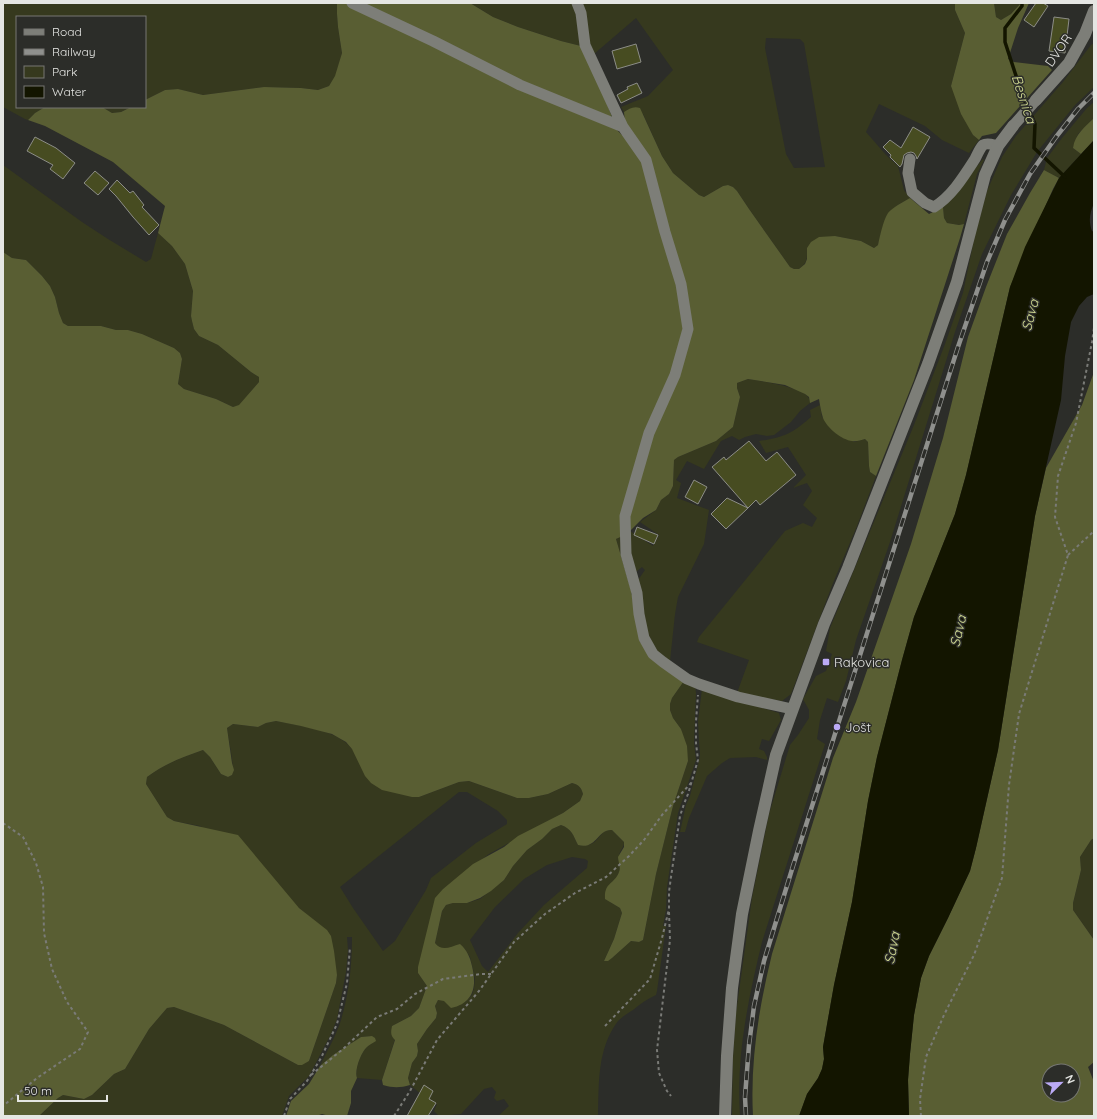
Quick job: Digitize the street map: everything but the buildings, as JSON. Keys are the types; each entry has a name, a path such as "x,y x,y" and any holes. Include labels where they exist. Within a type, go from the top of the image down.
{"street":[{"path":"352,3 433,41 520,85 623,127"},
{"path":"577,3 581,13 585,45 623,127 646,160 665,232 681,284 688,329 675,376 649,433 625,516 626,554 637,593 639,614 644,638 653,654 687,678 699,684 738,697 792,709"},
{"name":"DVOR","path":"1036,100 1069,63 1090,33 1094,11"},
{"path":"725,1116 727,1056 732,988 742,914 776,755 824,624 851,561 928,364 957,282 985,174 998,146 1036,100"},
{"path":"910,159 908,173 912,192 925,203 934,207 942,202 952,192 982,146 988,144 998,146"}],"path":[{"path":"1068,555 1056,517 1058,476 1076,423 1094,328"},
{"path":"921,1116 920,1099 926,1057 944,1015 974,955 1002,878 1009,785 1019,714 1068,555 1094,531"},
{"path":"671,1096 667,1091 659,1073 657,1050 670,940 669,892 671,877 680,816 692,783 698,760 696,721 699,684"},
{"path":"394,1116 410,1091 437,1040 479,991 514,942 551,909 575,893 606,877 644,840 662,816 692,783"},
{"path":"3,823 23,837 36,863 43,887 44,933 52,969 67,1002 88,1032 80,1049 37,1078 3,1106"},
{"path":"605,1026 650,979 669,908"},
{"path":"284,1116 290,1099 311,1075 337,1024 347,983 350,947"},
{"path":"311,1075 343,1050 377,1017 396,1009 415,994 443,979 491,974"}],"green space":[{"path":"3,3 337,3 338,27 342,53 336,76 329,86 318,90 264,87 203,95 178,89 165,90 146,100 146,16 16,16 16,108 43,108 28,120 3,107"},
{"path":"337,3 470,3 493,17 518,27 581,46 592,65 617,130 622,135 625,123 624,112 633,108 640,108 662,156 673,173 699,195 704,197 723,186 728,185 733,187 790,267 794,269 799,269 805,264 807,259 807,248 811,242 819,237 835,236 861,241 874,248 878,245 883,224 888,213 910,198 929,214 943,207 944,218 947,223 959,225 964,224 960,238 914,380 876,476 870,472 868,442 865,439 855,441 848,440 839,436 831,429 823,418 819,399 810,403 809,397 805,394 785,385 748,379 737,383 740,397 733,427 716,441 674,460 673,486 669,494 661,500 656,510 643,518 627,534 616,539 631,590 640,642 684,681 672,698 670,710 673,718 681,729 687,746 688,761 673,806 656,874 643,940 639,942 631,941 608,961 604,961 614,939 622,913 620,908 605,899 605,893 606,889 615,879 620,870 618,857 624,847 624,842 612,830 603,833 589,845 578,845 568,828 561,825 552,829 542,839 527,850 513,866 504,880 491,891 480,898 467,903 453,903 446,905 442,911 435,943 443,948 460,944 465,949 470,960 473,973 474,987 472,993 465,1002 459,1006 451,1008 444,1001 438,1000 435,1006 437,1013 436,1018 417,1044 417,1056 412,1063 408,1078 410,1085 403,1087 390,1087 383,1085 382,1080 395,1040 391,1033 392,1026 411,1016 419,1008 427,986 418,973 418,967 435,898 443,889 473,864 504,847 518,836 563,813 580,801 583,794 578,786 572,783 548,794 529,798 517,798 469,781 459,782 419,797 412,797 382,790 371,783 365,776 352,749 346,742 332,734 276,721 266,723 258,727 233,724 227,728 234,770 232,775 228,777 221,774 210,757 203,750 160,768 147,777 146,784 167,817 174,821 238,835 299,908 327,930 331,936 337,975 336,983 309,1061 302,1065 298,1065 224,1025 174,1007 167,1008 149,1029 125,1069 114,1074 92,1095 84,1099 63,1095 39,1116 3,1116 3,252 12,258 26,260 42,276 50,286 55,297 63,323 68,326 101,326 116,330 128,330 142,334 174,348 180,353 182,359 178,384 184,389 216,399 233,407 239,405 259,382 259,377 218,345 199,336 194,329 191,316 193,291 185,264 172,246 158,233 165,206 113,162 45,126 28,120 43,108 104,108 112,113 121,112 129,108 146,108 146,100 165,90 178,89 203,95 264,87 318,90 329,86 335,76 342,53"},
{"path":"470,3 573,3 581,46 518,27 493,17"},
{"path":"580,3 955,3 955,10 965,33 951,86 973,135 979,140 969,153 942,140 925,126 879,104 866,132 898,166 904,190 910,198 898,205 881,233 878,245 874,248 861,241 835,236 807,248 807,258 804,264 799,269 794,269 790,267 733,187 728,185 723,186 704,197 699,195 673,173 662,156 643,114 629,109 624,112 621,107 648,96 673,70 636,18 594,54 588,44","holes":["766,38 800,39 804,43 825,167 794,168 786,154 765,48"]},
{"path":"955,3 994,3 996,17 1001,20 1011,14 1021,3 1029,3 1018,28 1008,59 1014,62 1048,66 1052,70 996,133 982,136 979,140 973,135 961,114 951,86 965,33 955,10"},
{"path":"994,3 1021,3 1011,14 1001,20 996,17"},
{"path":"1094,43 1094,87 1075,105 1037,152 1011,195 982,254 955,332 890,542 856,640 846,681 838,702 827,698 820,720 817,739 825,744 762,942 757,964 744,1028 739,1094 740,1116 732,1116 733,1058 736,1013 752,898 769,814 790,745 809,718 809,710 803,699 816,676 826,671 832,654 826,651 830,628 914,425 945,344 963,293 975,235 987,191 1002,157 1016,136 1063,82"},
{"path":"1094,102 1094,118 1078,134 1073,148 1081,154 1059,178 1044,170 1047,158 1087,108"},
{"path":"104,108 129,108 121,112 112,113"},
{"path":"1094,118 1094,140 1081,154 1073,148 1074,143 1081,131"},
{"path":"983,159 984,160 977,174 964,224 959,225 947,223 944,218 943,207"},
{"path":"3,165 82,222 146,262 151,259 158,233 172,246 185,264 193,291 191,316 194,329 199,336 218,345 259,377 259,382 239,406 233,407 216,399 184,389 178,384 182,359 180,353 174,348 142,334 128,330 116,330 101,326 68,326 63,323 55,297 50,286 42,276 26,260 12,258 3,252"},
{"path":"1044,170 1059,178 1010,287 966,475 955,514 914,617 877,757 868,801 852,902 834,985 823,1047 824,1059 822,1069 818,1078 807,1094 799,1116 753,1116 752,1095 756,1034 772,954 833,758 856,702 911,544 943,438 968,337 1007,234"},
{"path":"1094,372 1094,838 1091,840 1080,857 1081,870 1073,903 1073,910 1094,940 1094,1062 1088,1067 1094,1082 1094,1116 909,1116 908,1080 910,1054 914,1015 921,978 929,956 970,871 976,848 998,750 1035,516 1046,468 1082,405"},
{"path":"748,379 790,387 798,390 808,397 810,403 800,411 791,422 774,435 767,436 756,434 739,440 732,436 721,441 704,469 687,461 676,480 681,483 677,498 709,510 704,544 678,597 670,661 657,652 650,640 646,626 638,580 645,570 642,567 637,571 624,567 616,539 630,531 653,546 659,535 640,522 656,510 661,500 669,494 673,486 674,460 716,441 733,427 740,397 737,383"},
{"path":"820,405 822,417 854,442 865,439 868,442 870,472 876,476 791,694 782,701 737,693 749,660 697,642 699,637 785,531 803,523 812,527 817,518 803,505 812,491 807,483 793,488 806,475 788,447 766,453 759,441 775,438 793,431 811,417 810,410"},
{"path":"684,681 695,686 694,743 696,760 678,813 667,887 666,910 663,926 666,926 657,991 656,995 618,1021 611,1032 606,1043 600,1067 598,1116 498,1116 509,1106 504,1099 497,1101 494,1098 496,1092 492,1087 484,1089 461,1114 439,1116 434,1111 437,1104 410,1085 408,1078 412,1063 417,1056 417,1044 436,1018 437,1013 435,1006 438,1000 465,1002 472,995 475,978 470,957 464,948 439,948 435,943 442,911 446,905 453,903 467,903 480,899 504,880 513,866 527,850 542,839 552,829 561,825 568,828 578,845 592,844 602,834 608,830 612,830 624,842 619,857 620,871 610,902 620,908 622,913 614,939 604,961 612,958 631,941 639,942 643,940 656,874 673,806 688,761 681,729 673,718 670,710 672,698","holes":["572,857 585,859 588,861 587,868 544,905 518,933 488,972 482,966 470,940 495,907 524,879 547,865"]},
{"path":"702,689 779,713 781,720 769,741 762,739 759,749 764,751 767,760 756,757 730,758 707,776 689,818 685,832 680,832 699,761 698,721"},
{"path":"276,721 302,726 330,734 346,743 352,749 419,797 459,782 469,781 517,798 529,798 548,794 572,783 579,787 583,794 580,801 563,813 489,854 443,889 418,973 427,986 419,1008 411,1016 392,1026 395,1039 382,1080 357,1078 356,1075 360,1057 365,1049 375,1041 372,1036 361,1037 333,1055 320,1066 334,1038 344,1010 350,979 352,948 352,937 347,937 348,950 346,972 337,1019 331,1034 309,1076 289,1096 282,1116 39,1116 63,1095 84,1099 92,1095 114,1074 125,1069 149,1029 167,1008 174,1007 224,1025 298,1065 309,1061 336,983 337,975 305,913 200,826 174,821 167,817 146,784 147,777 160,768 203,750 210,757 221,774 228,777 232,775 232,759 227,728 233,724 258,727 266,723","holes":["459,792 467,792 498,811 507,820 507,824 476,843 431,878 426,890 395,941 383,951 340,887"]},
{"path":"1094,838 1094,940 1073,910 1073,903 1081,870 1080,857 1091,840"},
{"path":"372,1036 376,1041 362,1053 356,1071 357,1078 351,1091 351,1103 347,1116 329,1116 322,1114 316,1116 286,1116 291,1101 309,1084 320,1066 333,1055 361,1037"}],"water":[{"name":"Sava","path":"1094,140 1094,203 1090,220 1092,231 1094,232 1094,294 1087,297 1079,306 1071,322 1065,356 1061,400 1035,516 998,750 976,848 970,871 929,956 921,978 914,1015 910,1054 908,1080 909,1116 799,1116 807,1094 818,1078 822,1069 824,1059 823,1047 834,985 852,902 868,801 877,757 914,617 955,514 966,475 1010,287 1025,247 1059,178"}],"waterway":[{"name":"Besnica","path":"1022,3 1022,6 1005,28 1005,42 1022,94 1035,124 1034,148 1065,177"}],"railway":[{"path":"746,1116 745,1097 749,1045 754,1006 764,961 958,347 987,262 1005,220 1030,174 1078,109 1094,93"}],"place":[{"name":"Rakovica","path":"826,662"},
{"name":"Jošt","path":"837,727"}]}
